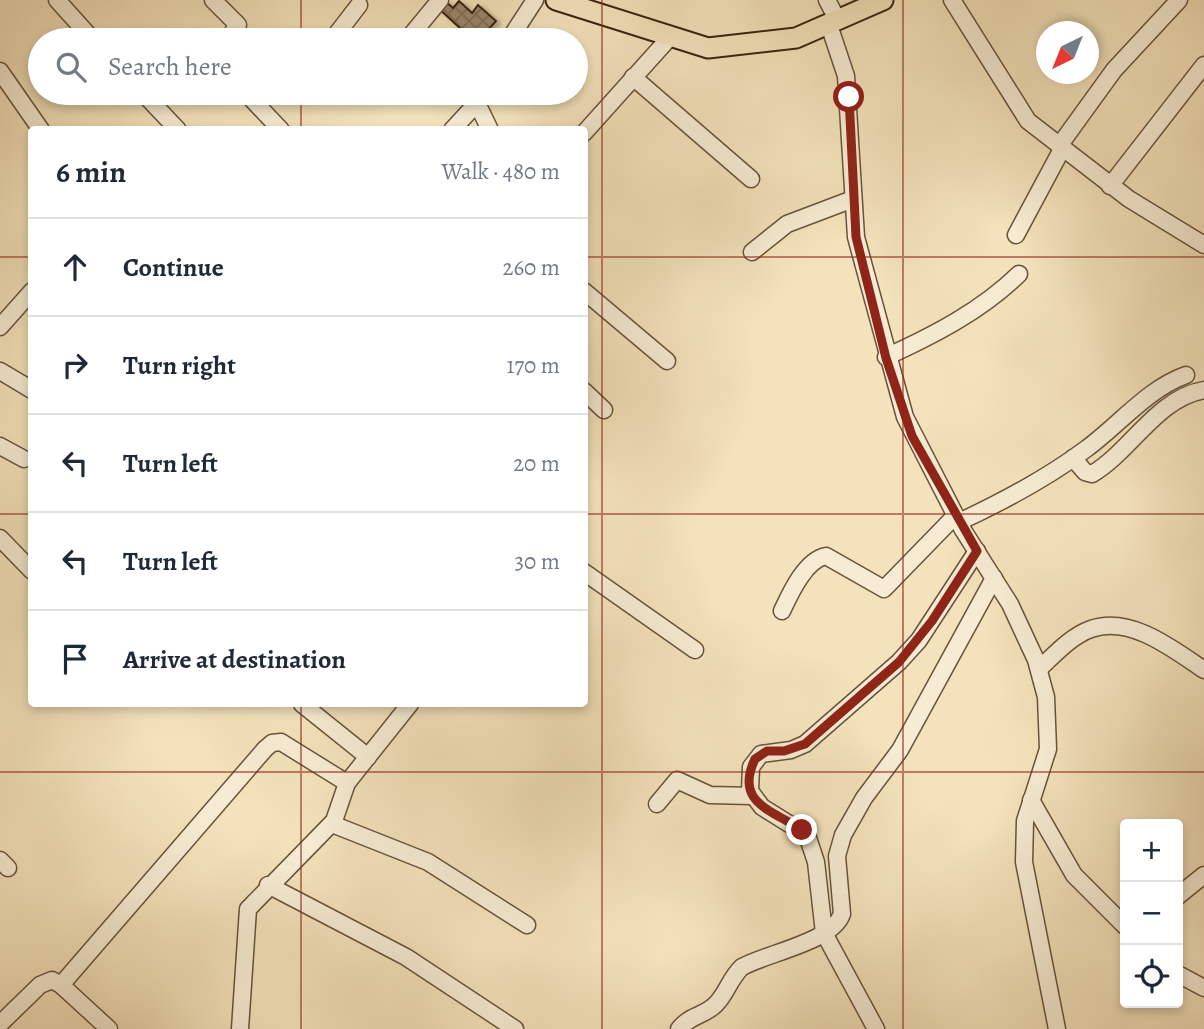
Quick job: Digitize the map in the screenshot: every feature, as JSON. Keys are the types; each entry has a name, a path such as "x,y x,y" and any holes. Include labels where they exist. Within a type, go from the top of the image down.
{"main road":[{"path":"556,0 590,5 708,48 796,38 883,0"}],"street":[{"path":"57,0 82,28"},
{"path":"213,0 237,23 236,28"},
{"path":"417,28 440,0"},
{"path":"517,28 535,0"},
{"path":"827,0 846,76 856,237 886,358 912,436 957,519 1010,604 1039,669 1046,697 1049,740 1043,769 1025,821 1024,862 1057,1029"},
{"path":"952,0 1028,121 1110,186 1204,244"},
{"path":"1016,235 1060,148 1114,70 1179,0"},
{"path":"341,28 359,5"},
{"path":"588,129 671,36"},
{"path":"1110,186 1204,65"},
{"path":"0,71 38,126"},
{"path":"634,77 751,179"},
{"path":"154,105 174,126"},
{"path":"257,105 277,126"},
{"path":"455,126 470,105"},
{"path":"478,105 488,126"},
{"path":"752,252 787,224 853,199"},
{"path":"886,358 951,325 992,298 1019,274"},
{"path":"588,294 667,361"},
{"path":"0,327 28,295"},
{"path":"16,308 28,316"},
{"path":"0,371 28,388"},
{"path":"782,611 805,573 818,558 826,556 884,589 957,519 1040,482 1151,395 1186,375"},
{"path":"1073,458 1084,472 1092,474 1174,403 1191,393 1204,390"},
{"path":"588,395 604,410"},
{"path":"0,446 24,459"},
{"path":"0,538 28,567"},
{"path":"876,1029 830,928 816,862 807,835 762,807 752,796 748,781 755,759 767,751 784,751 805,744 899,662 932,621 977,551"},
{"path":"588,575 695,650"},
{"path":"679,1029 691,1017 712,1008 742,967 830,928 842,914 837,856 846,828 900,750 962,630 994,578"},
{"path":"1039,669 1082,634 1112,625 1139,632 1204,670"},
{"path":"306,707 368,757"},
{"path":"240,1029 245,916 251,903 332,824 339,812 347,783 408,707"},
{"path":"61,985 272,743 281,741 347,783"},
{"path":"657,804 677,780 710,795 752,796"},
{"path":"1031,800 1074,875 1120,921"},
{"path":"332,824 428,862 527,925"},
{"path":"1183,892 1204,875"},
{"path":"268,885 406,957 515,1029"},
{"path":"1183,976 1202,982"},
{"path":"0,1024 40,985 52,980 109,1029"}],"building":[{"path":"445,1 453,8 459,1 472,13 478,5 496,21 490,28 460,28 438,8"}],"route":[{"path":"802,830 762,807 754,799 748,781 755,759 767,751 784,751 805,744 899,662 919,640 977,551 912,436 886,358 856,237 849,97"}]}
